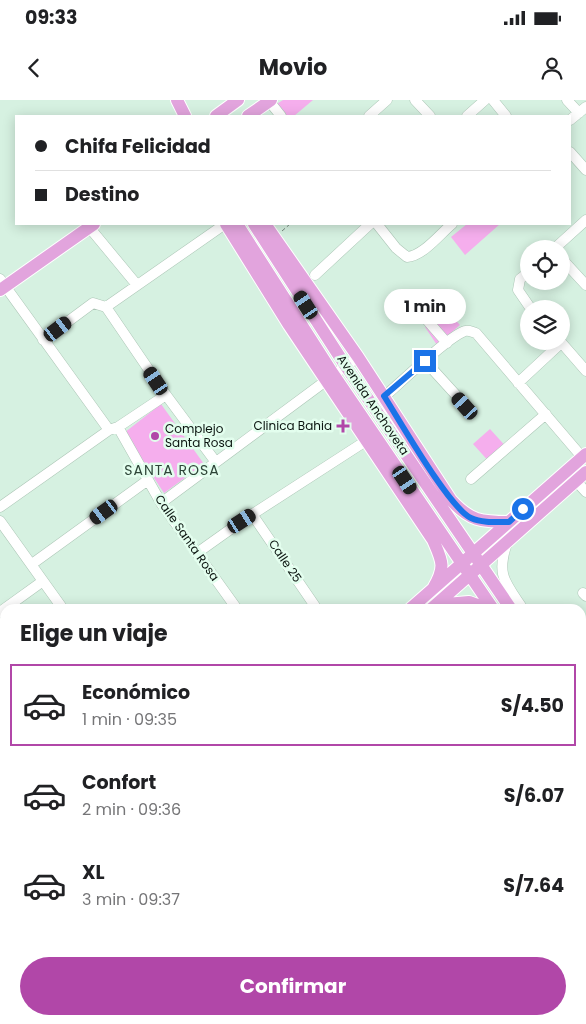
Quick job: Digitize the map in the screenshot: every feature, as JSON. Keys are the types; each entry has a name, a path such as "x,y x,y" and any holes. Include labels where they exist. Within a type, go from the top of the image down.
{"main road":[{"path":"176,100 184,115"},
{"path":"217,115 238,100"},
{"path":"249,115 270,101"},
{"path":"2,285 92,225"},
{"path":"227,225 330,376 434,540 442,562 442,574 434,587"},
{"name":"Avenida Anchoveta","path":"239,225 330,376"},
{"name":"Avenida Anchoveta","path":"255,225 507,604"},
{"path":"266,225 358,357 451,500 462,512 471,518 482,521 509,522"},
{"name":"Avenida Anchoveta","path":"370,438 490,604"},
{"path":"415,604 584,455"},
{"path":"437,604 581,476"},
{"path":"455,604 469,602 474,604"}],"street":[{"path":"370,115 387,100"},
{"path":"415,100 429,115"},
{"path":"467,115 485,100"},
{"path":"493,100 505,115"},
{"path":"567,100 582,110 571,119"},
{"path":"270,101 281,115"},
{"path":"571,153 586,170"},
{"path":"564,240 586,220"},
{"path":"92,225 137,285"},
{"path":"106,307 225,225"},
{"path":"315,275 369,225"},
{"path":"378,225 396,248 407,257 413,257 420,252 451,225"},
{"path":"570,268 586,285"},
{"path":"520,279 518,290 525,300"},
{"name":"Calle Santa Rosa","path":"2,285 43,340 114,428 161,503 233,604"},
{"path":"43,340 93,303 106,307 166,395 215,462"},
{"path":"412,303 447,343"},
{"path":"384,396 447,343 463,332 476,333 518,383 584,455"},
{"path":"518,383 552,350"},
{"path":"567,350 586,372"},
{"path":"161,503 358,357"},
{"path":"425,361 465,406"},
{"path":"0,507 114,428 166,395"},
{"path":"471,479 546,414"},
{"path":"197,553 252,514 370,438"},
{"path":"581,476 586,492"},
{"path":"32,564 148,480"},
{"name":"Calle 25","path":"252,514 314,604"},
{"path":"0,521 60,604"},
{"path":"507,542 500,565 502,579 520,604"},
{"path":"11,604 43,580"}],"shaded area":[{"path":"283,100 313,100 295,115 283,115 275,105"},
{"path":"466,225 499,225 465,255 451,237"},
{"path":"445,309 460,325 437,345 425,327"},
{"path":"161,404 204,464 164,493 124,433"},
{"path":"490,429 509,450 492,465 473,444"}],"place":[{"name":"Clinica Bahia","path":"343,426"},
{"name":"Complejo Santa Rosa","path":"155,436"}],"district":[{"name":"SANTA ROSA","path":"172,470"}],"route":[{"path":"425,361 384,396 451,500 462,512 471,518 482,521 509,522 523,509"}]}
